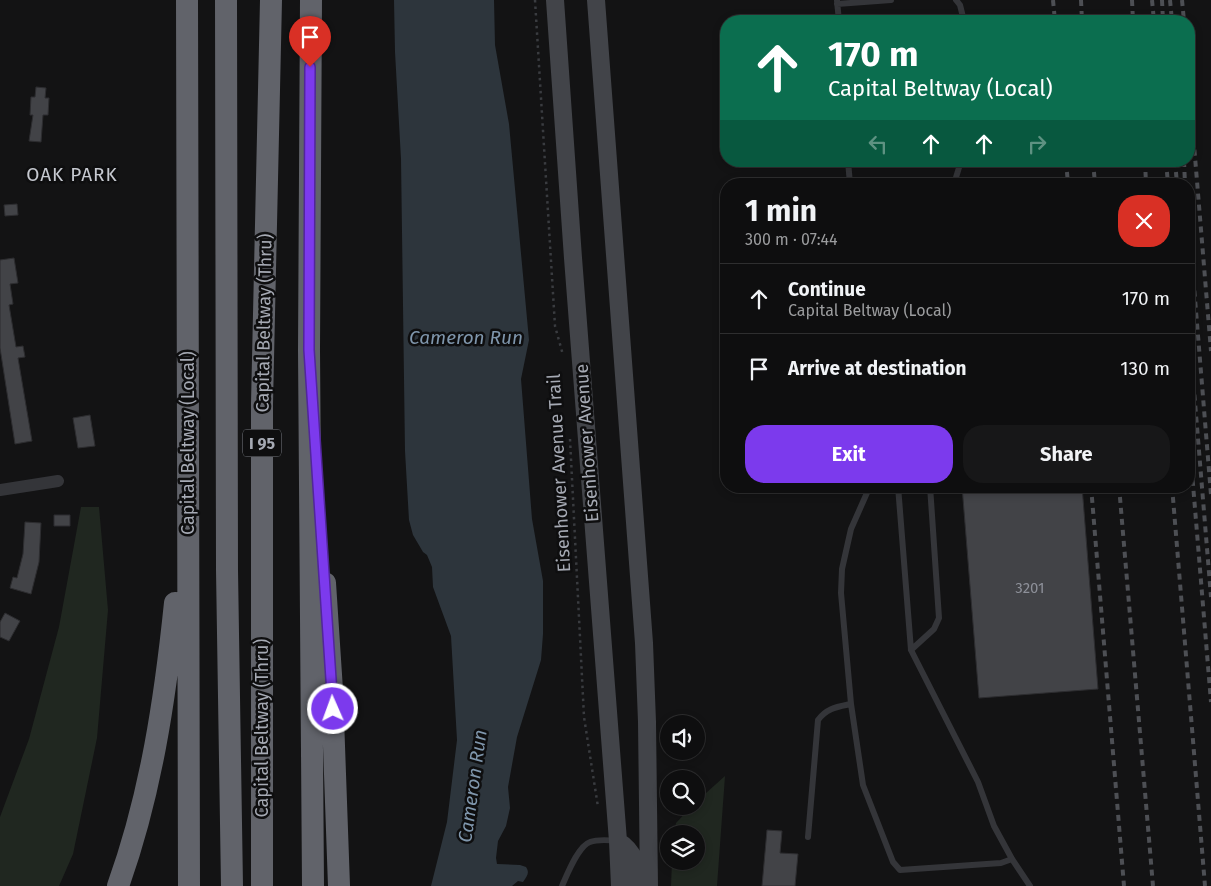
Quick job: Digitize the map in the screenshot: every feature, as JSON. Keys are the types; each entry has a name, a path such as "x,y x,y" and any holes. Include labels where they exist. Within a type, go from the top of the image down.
{"highway":[{"name":"Capital Beltway (Local)","path":"187,0 189,188 189,886"},
{"name":"Capital Beltway (Thru)","path":"226,0 227,570 232,886"},
{"name":"Capital Beltway (Thru)","path":"262,886 262,404 271,0"},
{"path":"311,0 309,350 314,886"},
{"path":"309,350 332,690 339,884"},
{"path":"118,886 132,847 145,797 162,713 188,490"}],"main road":[{"name":"Eisenhower Avenue","path":"555,0 620,886"},
{"path":"596,0 644,643 649,886"},
{"path":"618,841 631,852 634,861 636,886"}],"street":[{"path":"0,490 58,481"}],"lane":[{"path":"838,15 837,2 891,0"},
{"path":"956,0 960,5 962,15"},
{"path":"867,493 851,529 842,579 842,616 851,704 865,792 897,868 905,870 1001,863 1012,859"},
{"path":"899,493 912,650 978,782 992,821 1012,859 1030,886"},
{"path":"912,650 934,628 939,618 930,493"},
{"path":"808,837 818,720 828,710 851,704"},
{"path":"562,886 585,844 591,841 618,841"}],"path":[{"name":"Eisenhower Avenue Trail","path":"535,0 555,326 565,360"},
{"name":"Eisenhower Avenue Trail","path":"570,438 584,717 599,811"}],"shaded area":[{"path":"81,507 99,507 108,610 97,738 73,854 59,886 0,886 0,817 29,739 59,627"},
{"path":"725,776 717,886 671,886 672,870 705,870 705,825 676,825 684,815 705,815 705,794"}],"water":[{"name":"Cameron Run","path":"394,0 494,0 495,45 509,124 529,340 521,379 532,519 543,581 541,660 517,737 508,787 510,808 506,826 498,841 496,858 497,864 526,867 528,873 523,882 518,881 512,886 431,886 447,822 457,740 451,636 433,587 432,567 427,555 423,552 413,535 409,520 405,451 401,159"}],"building":[{"path":"36,87 46,88 45,98 49,98 48,115 43,115 41,142 29,141 33,115 30,115 31,97 35,97"},
{"path":"17,204 18,215 5,216 4,205"},
{"path":"14,258 18,283 10,284 13,304 9,305 16,347 23,346 25,357 18,358 32,441 15,444 0,348 0,260"},
{"path":"90,415 95,446 78,448 73,418"},
{"path":"963,493 1083,493 1098,689 979,698"},
{"path":"54,515 70,515 70,526 54,526"},
{"path":"25,522 41,523 39,562 31,594 10,588 13,577 17,578 23,554"},
{"path":"5,613 20,621 9,641 0,637 0,622"},
{"path":"767,830 782,831 780,853 798,854 795,886 762,886"}],"railway":[{"path":"1053,0 1054,15"},
{"path":"1081,0 1082,15"},
{"path":"1132,0 1133,15"},
{"path":"1152,0 1153,15"},
{"path":"1162,0 1163,15"},
{"path":"1170,0 1171,15"},
{"path":"1182,0 1183,15"},
{"path":"1195,157 1211,351"},
{"path":"1067,167 1067,178"},
{"path":"1094,167 1094,178"},
{"path":"1145,167 1146,178"},
{"path":"1167,167 1167,178"},
{"path":"1176,167 1176,178"},
{"path":"1184,167 1185,178"},
{"path":"1195,299 1211,495"},
{"path":"1195,402 1211,597"},
{"path":"1092,493 1124,886"},
{"path":"1120,493 1153,886"},
{"path":"1173,493 1205,886"},
{"path":"1194,493 1211,702"}],"district":[{"name":"OAK PARK","path":"72,174"}],"route":[{"path":"310,67 309,350 333,709"}]}
